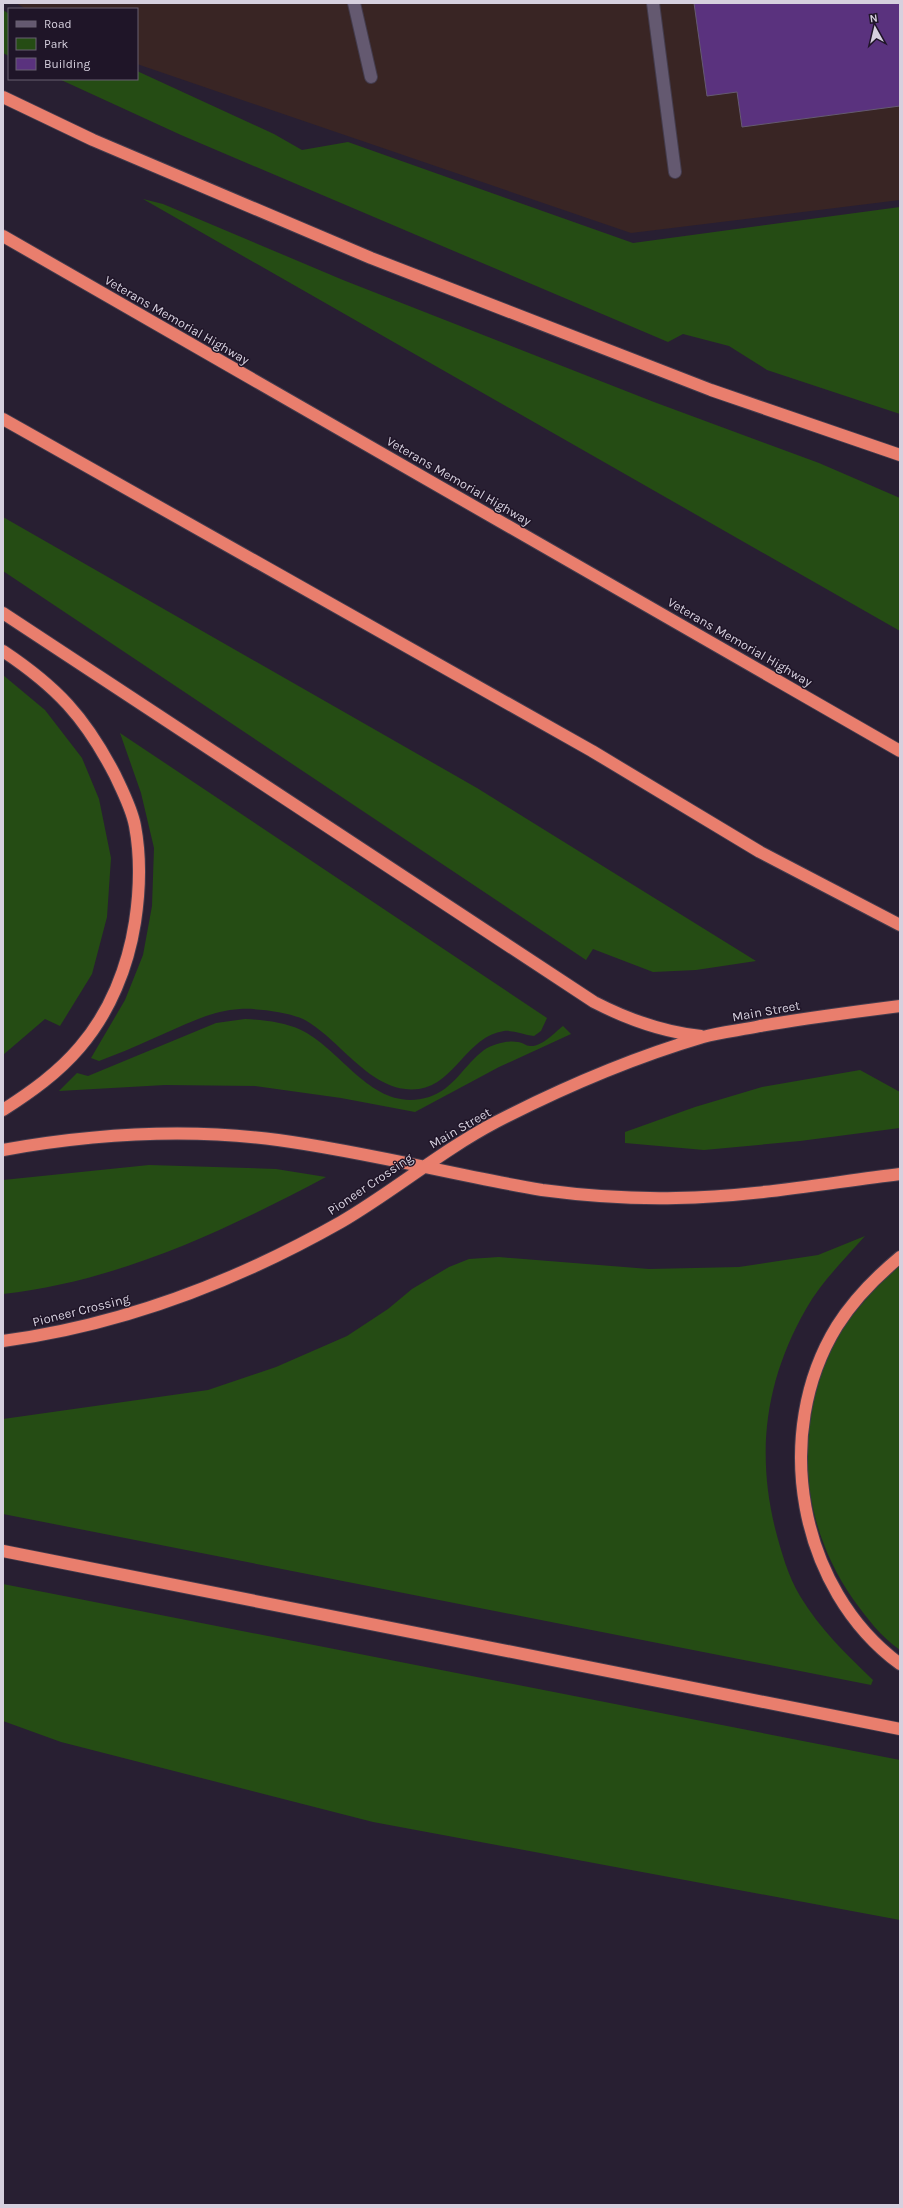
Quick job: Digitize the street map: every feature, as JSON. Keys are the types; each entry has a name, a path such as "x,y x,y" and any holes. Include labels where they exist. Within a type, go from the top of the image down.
{"highway":[{"path":"3,97 93,140 378,261 696,384 900,455"},
{"name":"Veterans Memorial Highway","path":"3,236 900,751"},
{"path":"3,419 592,751 760,852 900,925"},
{"path":"3,613 594,1002 625,1018 652,1027 679,1034 705,1036"},
{"path":"3,651 32,671 62,698 86,724 121,788 134,824 140,861 139,897 133,934 126,963 105,1011 80,1048 54,1074 3,1110"},
{"name":"Main Street","path":"425,1165 497,1122 576,1084 626,1064 705,1036 816,1016 900,1006"},
{"name":"Pioneer Crossing","path":"3,1150 35,1144 127,1135 186,1134 276,1140 425,1165"},
{"name":"Main Street","path":"425,1165 485,1180 542,1190 573,1194 639,1198 677,1198 752,1193 900,1174"},
{"name":"Pioneer Crossing","path":"3,1341 92,1325 164,1302 228,1278 340,1222 425,1165"},
{"path":"900,1257 859,1296 837,1327 820,1361 808,1397 801,1435 801,1474 811,1534 835,1590 853,1616 873,1640 900,1664"},
{"path":"3,1552 900,1729"}],"lane":[{"path":"354,3 371,77"},
{"path":"653,3 675,172"}],"shaded area":[{"path":"16,3 900,3 900,200 631,233 138,64 138,8 24,8"}],"green space":[{"path":"3,10 8,13 8,56 3,53"},
{"path":"138,71 274,134 302,150 348,142 633,243 900,207 900,414 767,370 729,346 683,334 668,342 181,135 61,80 138,80"},
{"path":"143,199 163,204 343,280 654,402 819,463 900,498 900,631"},
{"path":"3,517 477,788 756,961 696,970 653,972 593,949 586,960 3,571"},
{"path":"3,675 45,710 82,758 99,799 111,858 107,917 92,974 60,1026 45,1019 3,1055"},
{"path":"120,733 547,1018 541,1031 534,1036 508,1031 491,1035 480,1041 442,1079 419,1089 402,1088 386,1083 371,1074 317,1028 303,1019 281,1012 263,1010 228,1010 206,1016 99,1061 91,1058 125,1000 143,955 152,906 154,848 141,793"},
{"path":"245,1019 281,1023 301,1030 317,1040 360,1078 375,1089 391,1097 409,1100 429,1097 438,1093 452,1083 477,1056 492,1046 505,1042 520,1042 528,1046 534,1046 548,1039 563,1026 571,1034 499,1067 415,1112 341,1098 255,1086 165,1085 59,1091 77,1073 88,1076 216,1023"},
{"path":"860,1070 900,1092 900,1128 800,1141 704,1150 625,1143 625,1132 695,1107 762,1087"},
{"path":"149,1165 276,1169 326,1177 210,1234 129,1266 88,1278 3,1294 3,1180"},
{"path":"865,1236 819,1289 792,1335 774,1388 768,1416 766,1471 769,1499 775,1528 785,1563 792,1580 800,1596 816,1619 843,1651 873,1680 871,1685 3,1514 3,1419 208,1390 276,1367 347,1336 388,1309 412,1289 449,1267 469,1259 499,1257 649,1269 739,1267 818,1255"},
{"path":"899,1264 900,1650 886,1639 869,1620 853,1599 834,1567 820,1535 811,1501 808,1466 808,1431 814,1397 825,1363 840,1329"},
{"path":"3,1584 900,1760 900,1920 373,1822 61,1742 3,1721"}],"building":[{"path":"694,3 900,3 900,106 742,127 737,92 707,96"}]}
